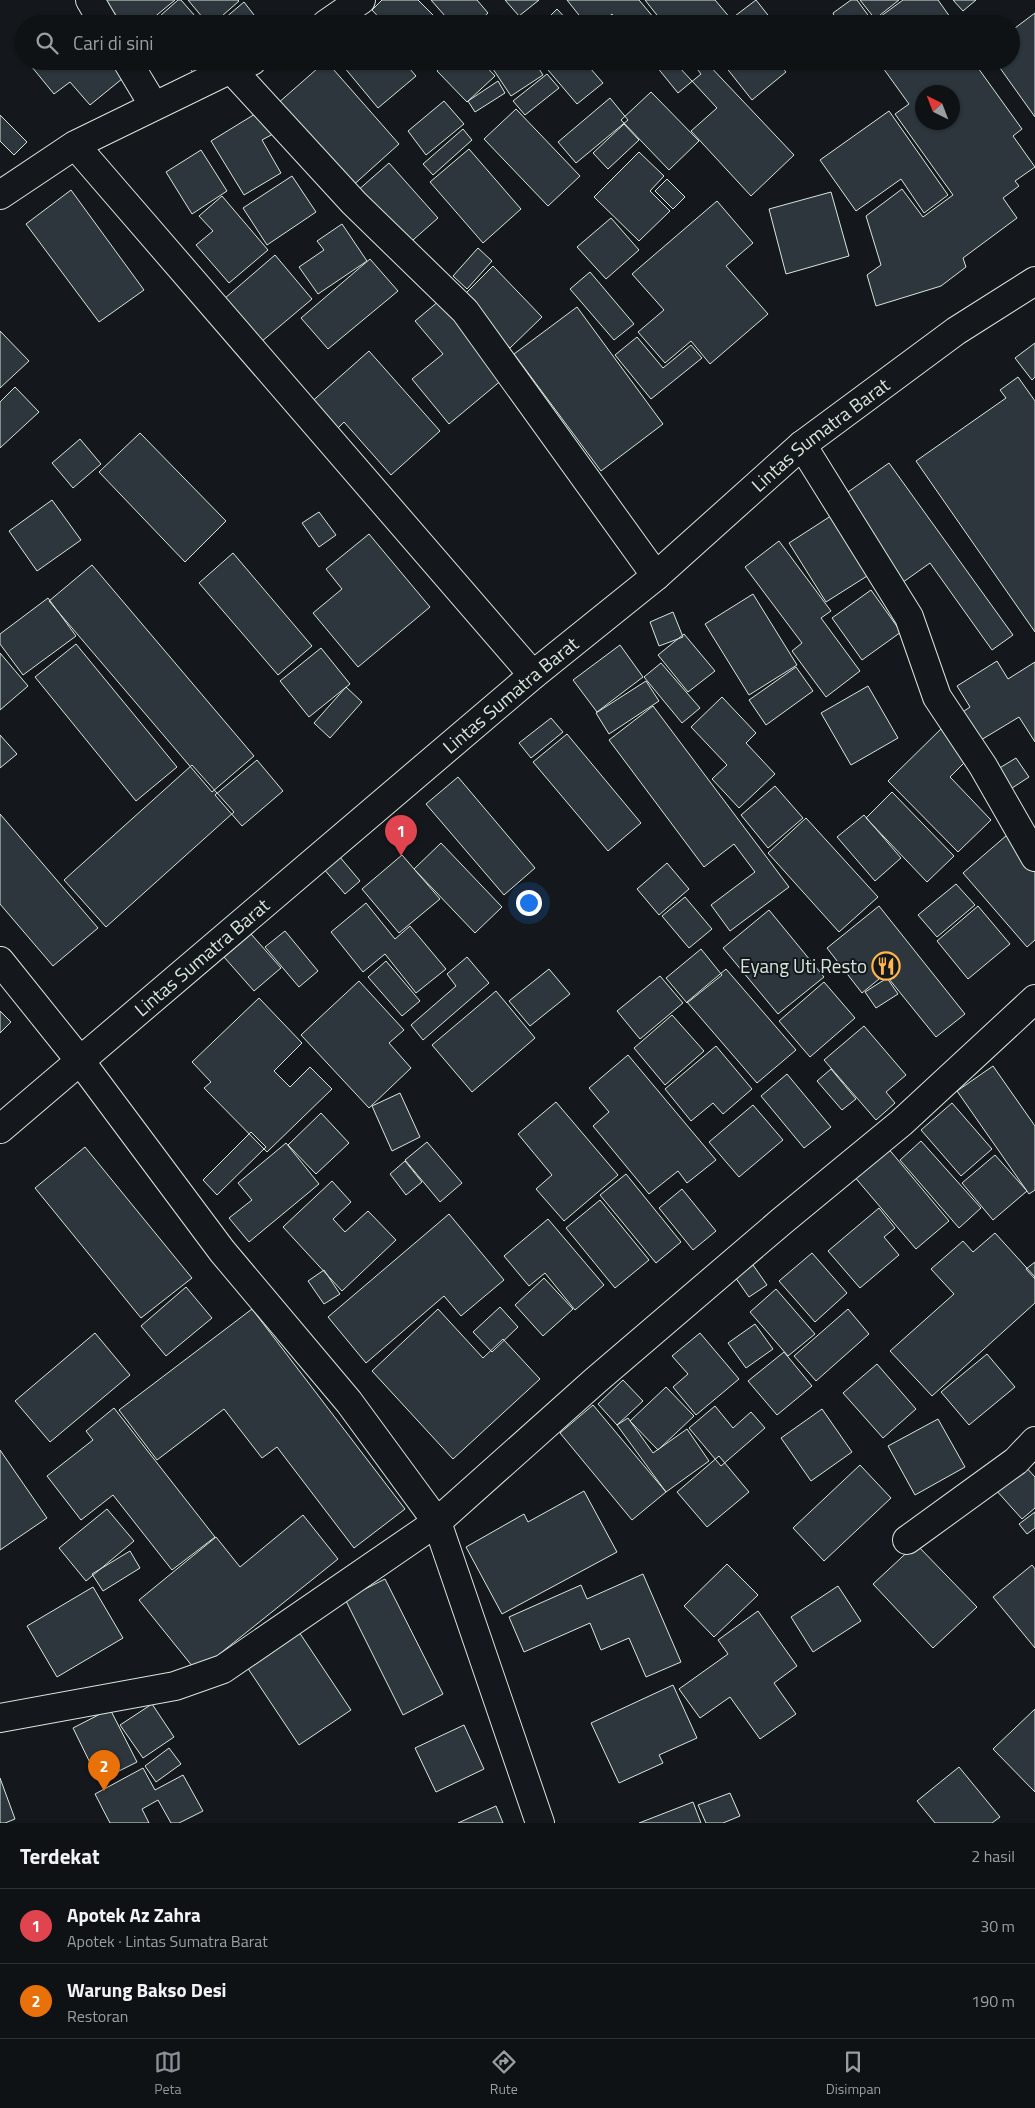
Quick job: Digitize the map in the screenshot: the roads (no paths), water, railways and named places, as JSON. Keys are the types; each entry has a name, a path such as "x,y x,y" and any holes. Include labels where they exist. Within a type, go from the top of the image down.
{"main road":[{"path":"90,0 99,15"},
{"path":"339,15 361,0"},
{"path":"132,70 154,106"},
{"path":"0,195 75,145 230,70"},
{"path":"245,70 354,203 465,311 656,576"},
{"path":"75,145 533,675"},
{"name":"Lintas Sumatra Barat","path":"0,1129 81,1062 533,675 656,576 802,445 956,331 1035,281"},
{"path":"802,445 909,617 936,697 983,766 1035,857"},
{"path":"0,960 81,1062 222,1251 349,1402 437,1522 540,1823"},
{"path":"0,1718 175,1686 223,1669 437,1522 595,1381 782,1221 901,1124 1035,999"},
{"path":"907,1540 1016,1461 1035,1441"}],"place":[{"name":"Apotek Az Zahra","path":"401,856"},
{"name":"Eyang Uti Resto","path":"886,966"},
{"name":"Warung Bakso Desi","path":"104,1791"}]}
